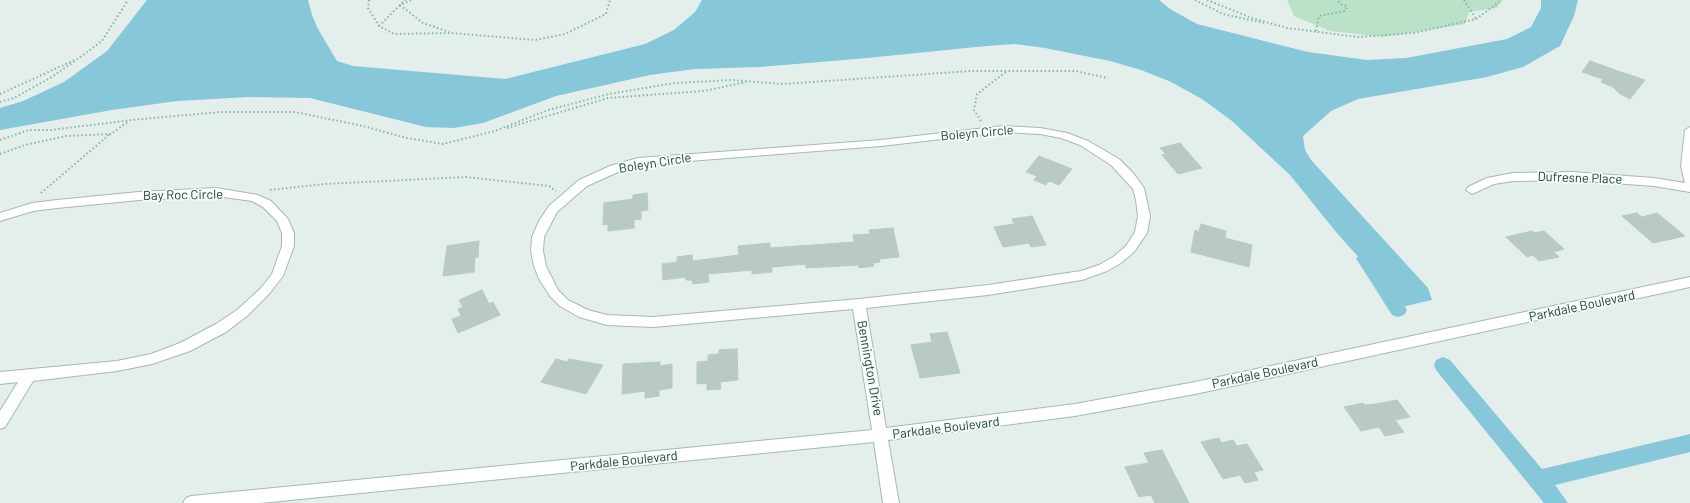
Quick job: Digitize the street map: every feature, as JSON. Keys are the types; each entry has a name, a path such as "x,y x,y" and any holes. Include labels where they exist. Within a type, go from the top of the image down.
{"street":[{"name":"Boleyn Circle","path":"1022,129 1062,135 1084,142 1115,162 1129,176 1138,188 1142,200 1144,216 1141,233 1130,249 1108,266 1082,275 988,290 859,304 653,322 614,320 584,314 564,303 554,293 545,279 537,251 538,237 545,221 564,198 583,183 599,175 638,162 718,154 881,143 987,131 1022,129"},
{"path":"1690,130 1686,166 1690,183"},
{"name":"Dufresne Place","path":"1472,190 1491,181 1514,177 1572,176 1654,182 1690,188"},
{"name":"Bay Roc Circle","path":"0,217 20,210 57,204 139,196 216,192 254,198 267,204 282,219 288,233 288,246 277,276 265,291 242,313 221,328 185,346 152,358 117,366 0,378"},
{"name":"Parkdale Boulevard","path":"191,503 882,435 1053,414 1195,388 1690,282"},
{"name":"Bennington Drive","path":"859,304 882,435 891,503"},
{"path":"0,423 29,376"}],"path":[{"path":"0,102 14,98 50,78 102,40 128,0"},
{"path":"369,0 368,8 379,26 394,34 451,33 535,40 565,34 606,14 610,0"},
{"path":"379,26 405,0"},
{"path":"400,5 411,0"},
{"path":"1195,0 1223,14 1251,21 1276,24"},
{"path":"1207,0 1252,18 1287,28 1358,37 1414,33 1476,19 1502,0"},
{"path":"1316,31 1319,16 1345,11 1347,6 1340,4 1338,0"},
{"path":"1464,0 1476,19"},
{"path":"400,5 423,23 451,33"},
{"path":"0,94 79,58"},
{"path":"495,131 548,110 609,94 675,82 750,81 784,84 930,76 970,71 1075,71 1108,78"},
{"path":"987,131 974,110 977,94 1007,71"},
{"path":"0,140 30,130 51,130 131,120 221,112 295,112 363,126 407,138 443,144 550,116 608,98 704,91 750,81"},
{"path":"20,210 111,134 131,120"},
{"path":"0,154 25,145 66,136 111,134"},
{"path":"265,191 325,184 466,177 549,186 564,198"}],"green space":[{"path":"1287,0 1502,0 1497,8 1469,12 1465,24 1384,37 1330,31 1294,16"}],"water":[{"path":"147,0 308,0 318,29 337,61 353,66 505,79 645,44 674,30 695,12 702,0 1159,0 1170,9 1197,24 1308,52 1367,60 1406,58 1507,39 1531,27 1541,8 1541,0 1578,0 1574,16 1560,46 1523,67 1487,77 1358,99 1331,111 1303,136 1305,150 1311,160 1428,288 1432,300 1397,308 1389,291 1336,232 1290,175 1232,121 1202,99 1169,81 1141,70 1110,61 1045,48 1015,44 760,67 695,69 650,75 556,96 483,123 454,128 426,127 310,98 249,97 177,101 112,110 0,130 0,108 23,101 64,82 107,51"}],"building":[{"path":"1590,61 1645,80 1630,99 1620,94 1613,87 1601,82 1603,79 1582,72"},
{"path":"1180,143 1202,168 1178,174 1162,155 1166,154 1160,148"},
{"path":"1039,156 1072,169 1059,185 1049,181 1046,185 1034,180 1037,176 1026,172"},
{"path":"647,193 648,210 641,211 641,219 634,220 634,228 608,231 608,224 603,225 604,203 633,199 633,195"},
{"path":"1637,213 1642,217 1657,213 1685,236 1653,243 1622,216"},
{"path":"1032,216 1046,245 1031,247 1029,243 1003,247 994,227 1014,224 1012,219"},
{"path":"1201,224 1226,231 1225,238 1252,245 1249,267 1191,252 1195,230 1199,232"},
{"path":"893,228 899,257 879,259 880,262 873,263 874,266 859,268 858,265 806,268 806,264 772,267 772,272 752,274 752,270 708,274 709,282 693,284 692,280 686,280 685,277 663,280 662,264 677,262 677,257 692,255 693,261 739,255 738,246 770,243 770,248 854,242 853,235 870,234 869,230"},
{"path":"1532,231 1535,233 1544,231 1564,249 1554,252 1559,257 1539,261 1533,255 1527,257 1506,237"},
{"path":"479,241 478,257 475,257 474,272 443,276 447,246"},
{"path":"482,290 489,304 493,302 500,315 458,333 452,319 461,316 458,309 463,307 459,300"},
{"path":"947,332 960,373 920,378 911,345 932,342 930,334"},
{"path":"737,349 738,380 720,382 721,389 707,390 707,383 697,384 697,362 708,361 708,355 719,354 719,350"},
{"path":"556,359 567,362 569,359 603,365 586,394 541,382"},
{"path":"660,362 660,366 672,364 672,388 659,390 659,396 645,398 645,391 622,394 623,364"},
{"path":"1397,400 1410,417 1395,420 1404,432 1385,436 1379,427 1361,431 1344,407 1363,403 1364,405 1376,404"},
{"path":"1219,438 1221,443 1233,440 1237,446 1247,444 1263,470 1254,472 1258,480 1245,483 1240,475 1223,479 1201,442"},
{"path":"1162,450 1189,503 1155,503 1151,495 1139,497 1125,467 1149,463 1144,453"}],"waterway":[{"path":"1365,259 1398,310"},
{"path":"1443,365 1538,480"},
{"path":"1538,480 1690,443"},
{"path":"1538,480 1557,503"}]}
